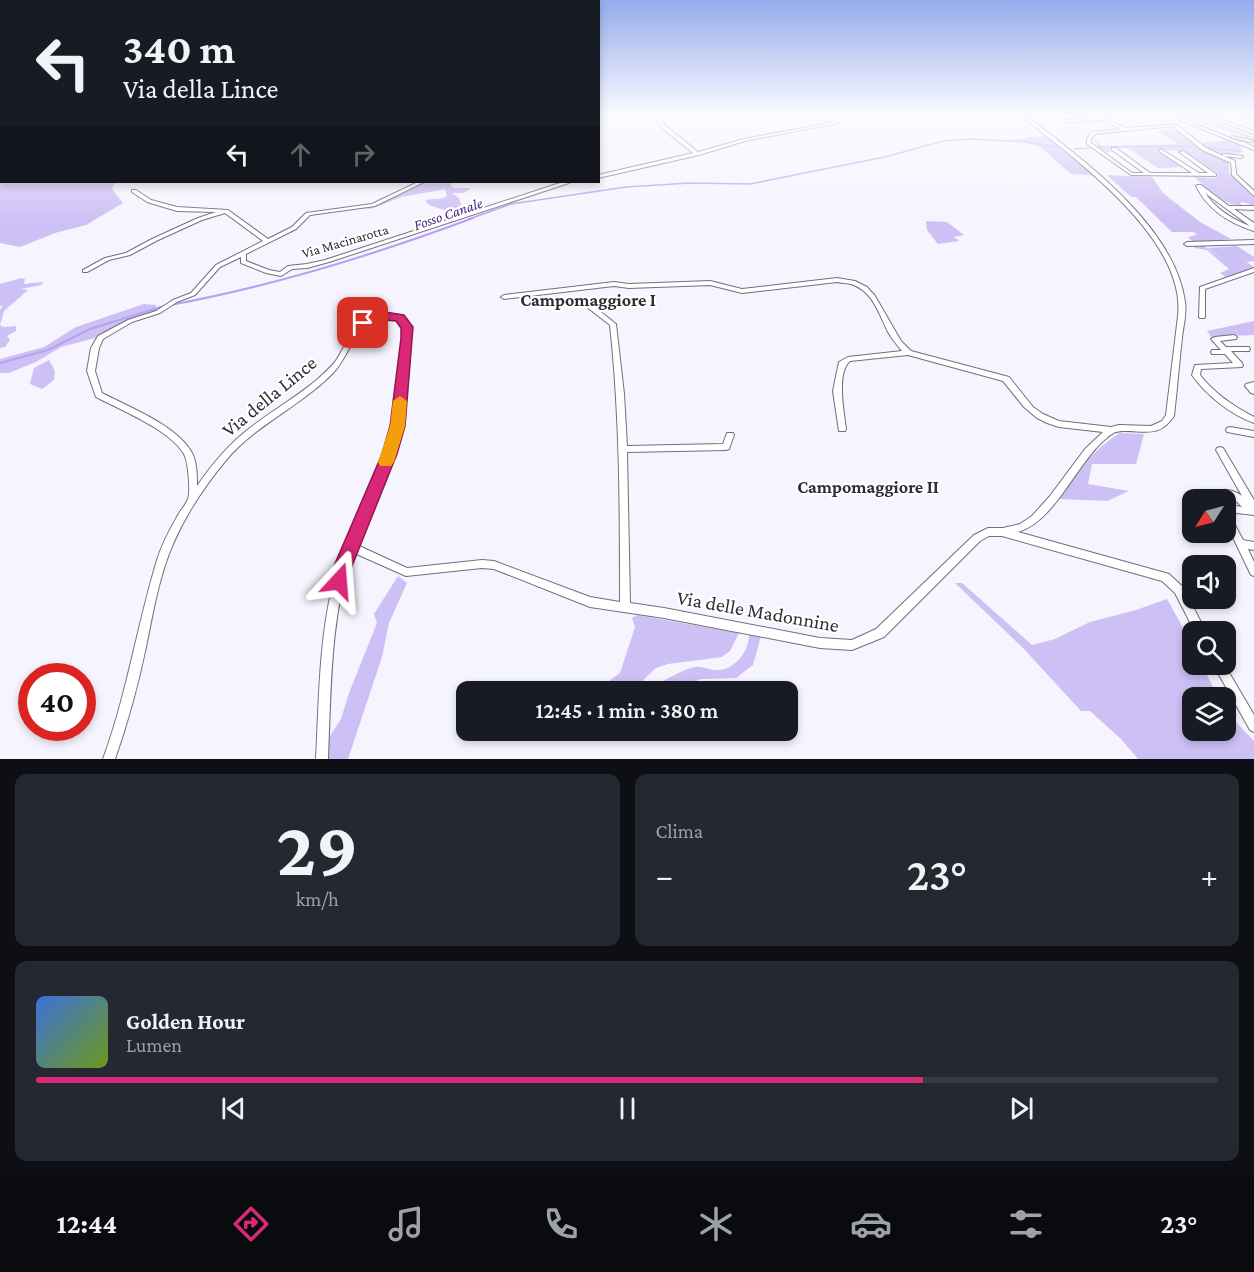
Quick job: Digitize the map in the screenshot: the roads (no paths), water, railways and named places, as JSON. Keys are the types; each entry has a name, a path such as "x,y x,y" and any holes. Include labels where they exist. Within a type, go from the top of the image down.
{"street":[{"path":"693,150 697,154"},
{"path":"600,177 709,150"},
{"path":"842,429 837,391 842,364 848,359 908,353 1005,379 1027,406 1047,419 1072,428 1152,429 1162,427 1167,422 1170,416 1182,302 1176,277 1167,258 1131,209 1066,150"},
{"path":"1097,150 1124,171 1135,175 1214,175 1181,152"},
{"path":"1116,150 1150,175"},
{"path":"1162,150 1200,176"},
{"path":"1209,151 1241,157"},
{"path":"1209,151 1233,162"},
{"path":"1233,162 1253,151"},
{"path":"1233,162 1234,174 1254,194"},
{"path":"193,501 191,461 187,451 164,430 99,395 91,371 95,348 100,338 130,321 158,312 174,301 193,294 218,266 294,228 308,214 372,205 419,183"},
{"name":"Via Macinarotta","path":"241,254 244,255 243,262 250,266 281,274 290,267 327,261 564,183"},
{"path":"1254,221 1199,186 1207,202 1220,212 1254,227"},
{"path":"134,191 149,201 177,209 226,211 267,241"},
{"path":"1232,207 1254,208"},
{"path":"1232,207 1254,227"},
{"path":"85,271 107,259 128,255 200,219 226,211"},
{"path":"1187,244 1254,242"},
{"path":"1202,317 1202,288 1254,270"},
{"path":"504,297 614,285 710,283 742,291 837,280 852,281 866,287 882,310 896,341 908,353"},
{"path":"572,302 585,302 613,324 618,362 623,449 625,606"},
{"name":"Via della Lince","path":"109,759 127,706 137,655 164,555 193,501 222,459 245,435 331,371 363,323 384,316 399,318 407,327 407,338 397,426 389,454 343,566 336,596 322,759"},
{"path":"1234,337 1215,339 1239,365 1198,367 1196,375 1205,388 1214,395 1254,420"},
{"path":"1215,352 1246,349"},
{"path":"1254,385 1249,386 1254,391"},
{"name":"Via delle Madonnine","path":"351,547 406,572 482,564 494,565 590,602 625,606 820,643 852,645 880,633 977,538 988,532 1002,532 1025,526 1038,514 1083,455 1111,430"},
{"path":"1230,430 1254,434"},
{"path":"623,449 726,447 730,435"},
{"path":"1220,450 1253,510"},
{"path":"1236,496 1253,510"},
{"path":"1236,509 1253,510"},
{"path":"1002,532 1165,577 1179,590 1195,621"},
{"path":"1236,536 1254,572"},
{"path":"1240,544 1254,546"},
{"path":"1224,675 1254,726"}],"waterway":[{"name":"Fosso Canale","path":"469,219 511,204 626,187 690,183 750,184 909,150"},
{"name":"Fosso Canale","path":"1233,150 1239,151"},
{"name":"Fosso Canale","path":"170,305 285,279 399,245 473,218"},
{"name":"Fosso Canale","path":"0,363 48,350 90,329 164,306"}],"district":[{"name":"Campomaggiore I","path":"588,300"},
{"name":"Campomaggiore II","path":"868,487"}]}
